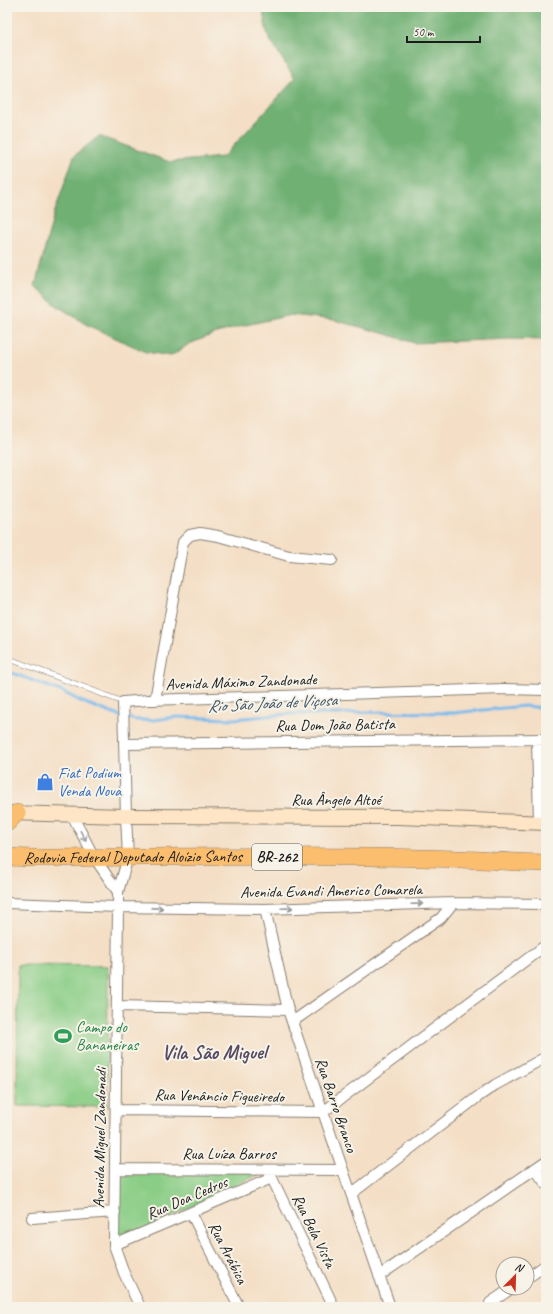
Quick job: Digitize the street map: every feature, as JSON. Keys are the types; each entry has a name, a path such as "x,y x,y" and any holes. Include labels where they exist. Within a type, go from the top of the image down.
{"highway":[{"name":"Rodovia Federal Deputado Aloízio Santos","path":"7,857 384,857 546,863"}],"street":[{"path":"155,700 181,548 183,542 190,535 200,533 218,536 290,556 332,560"},
{"name":"Avenida Máximo Zandonade","path":"123,704 155,700 504,689 546,690"},
{"path":"123,704 124,740"},
{"path":"542,739 542,822"},
{"name":"Rua Dom João Batista","path":"124,740 542,739"},
{"name":"Avenida Miguel Zandonadi","path":"124,740 128,857 118,892 114,1245 124,1273 140,1307"},
{"path":"72,815 94,857 118,892"},
{"name":"Rua Ângelo Altoé","path":"10,817 72,815 398,817 542,822"},
{"path":"292,1022 441,918 453,903"},
{"name":"Avenida Evandi Americo Comarela","path":"7,904 265,909 453,903 546,904"},
{"name":"Rua Barro Branco","path":"265,909 288,1010 390,1307"},
{"path":"323,1112 546,945"},
{"path":"117,1006 288,1010"},
{"path":"351,1194 484,1092 546,1057"},
{"name":"Rua Venâncio Figueiredo","path":"116,1110 323,1112"},
{"path":"379,1276 546,1162"},
{"name":"Rua Luíza Barros","path":"115,1169 270,1174 343,1170"},
{"path":"535,1169 546,1184"},
{"name":"Rua Doa Cedros","path":"114,1245 191,1213 270,1174"},
{"name":"Rua Bela Vista","path":"270,1174 334,1307"},
{"path":"32,1218 115,1212"},
{"name":"Rua Arábica","path":"191,1213 239,1307"},
{"path":"535,1273 546,1265"},
{"path":"490,1307 490,1303 500,1296"}],"lane":[{"path":"7,658 123,704"}],"green space":[{"path":"262,7 546,7 546,340 510,339 414,343 334,320 291,315 214,334 189,344 171,356 146,352 87,325 56,305 35,286 54,214 74,156 99,136 170,162 223,157 295,79 270,40 267,33"},
{"name":"Campo do Bananeiras","path":"18,965 108,966 107,1107 17,1106"},
{"path":"116,1170 267,1170 115,1244"}],"waterway":[{"name":"Rio São João de Viçosa","path":"7,671 63,692 80,701 106,711 136,720 153,720 177,717 233,719 288,714 337,714 366,712 453,713 524,706 546,708"}],"place":[{"name":"Fiat Podium Venda Nova","path":"45,782"},
{"name":"Campo do Bananeiras","path":"63,1036"}],"district":[{"name":"Vila São Miguel","path":"214,1052"}]}
